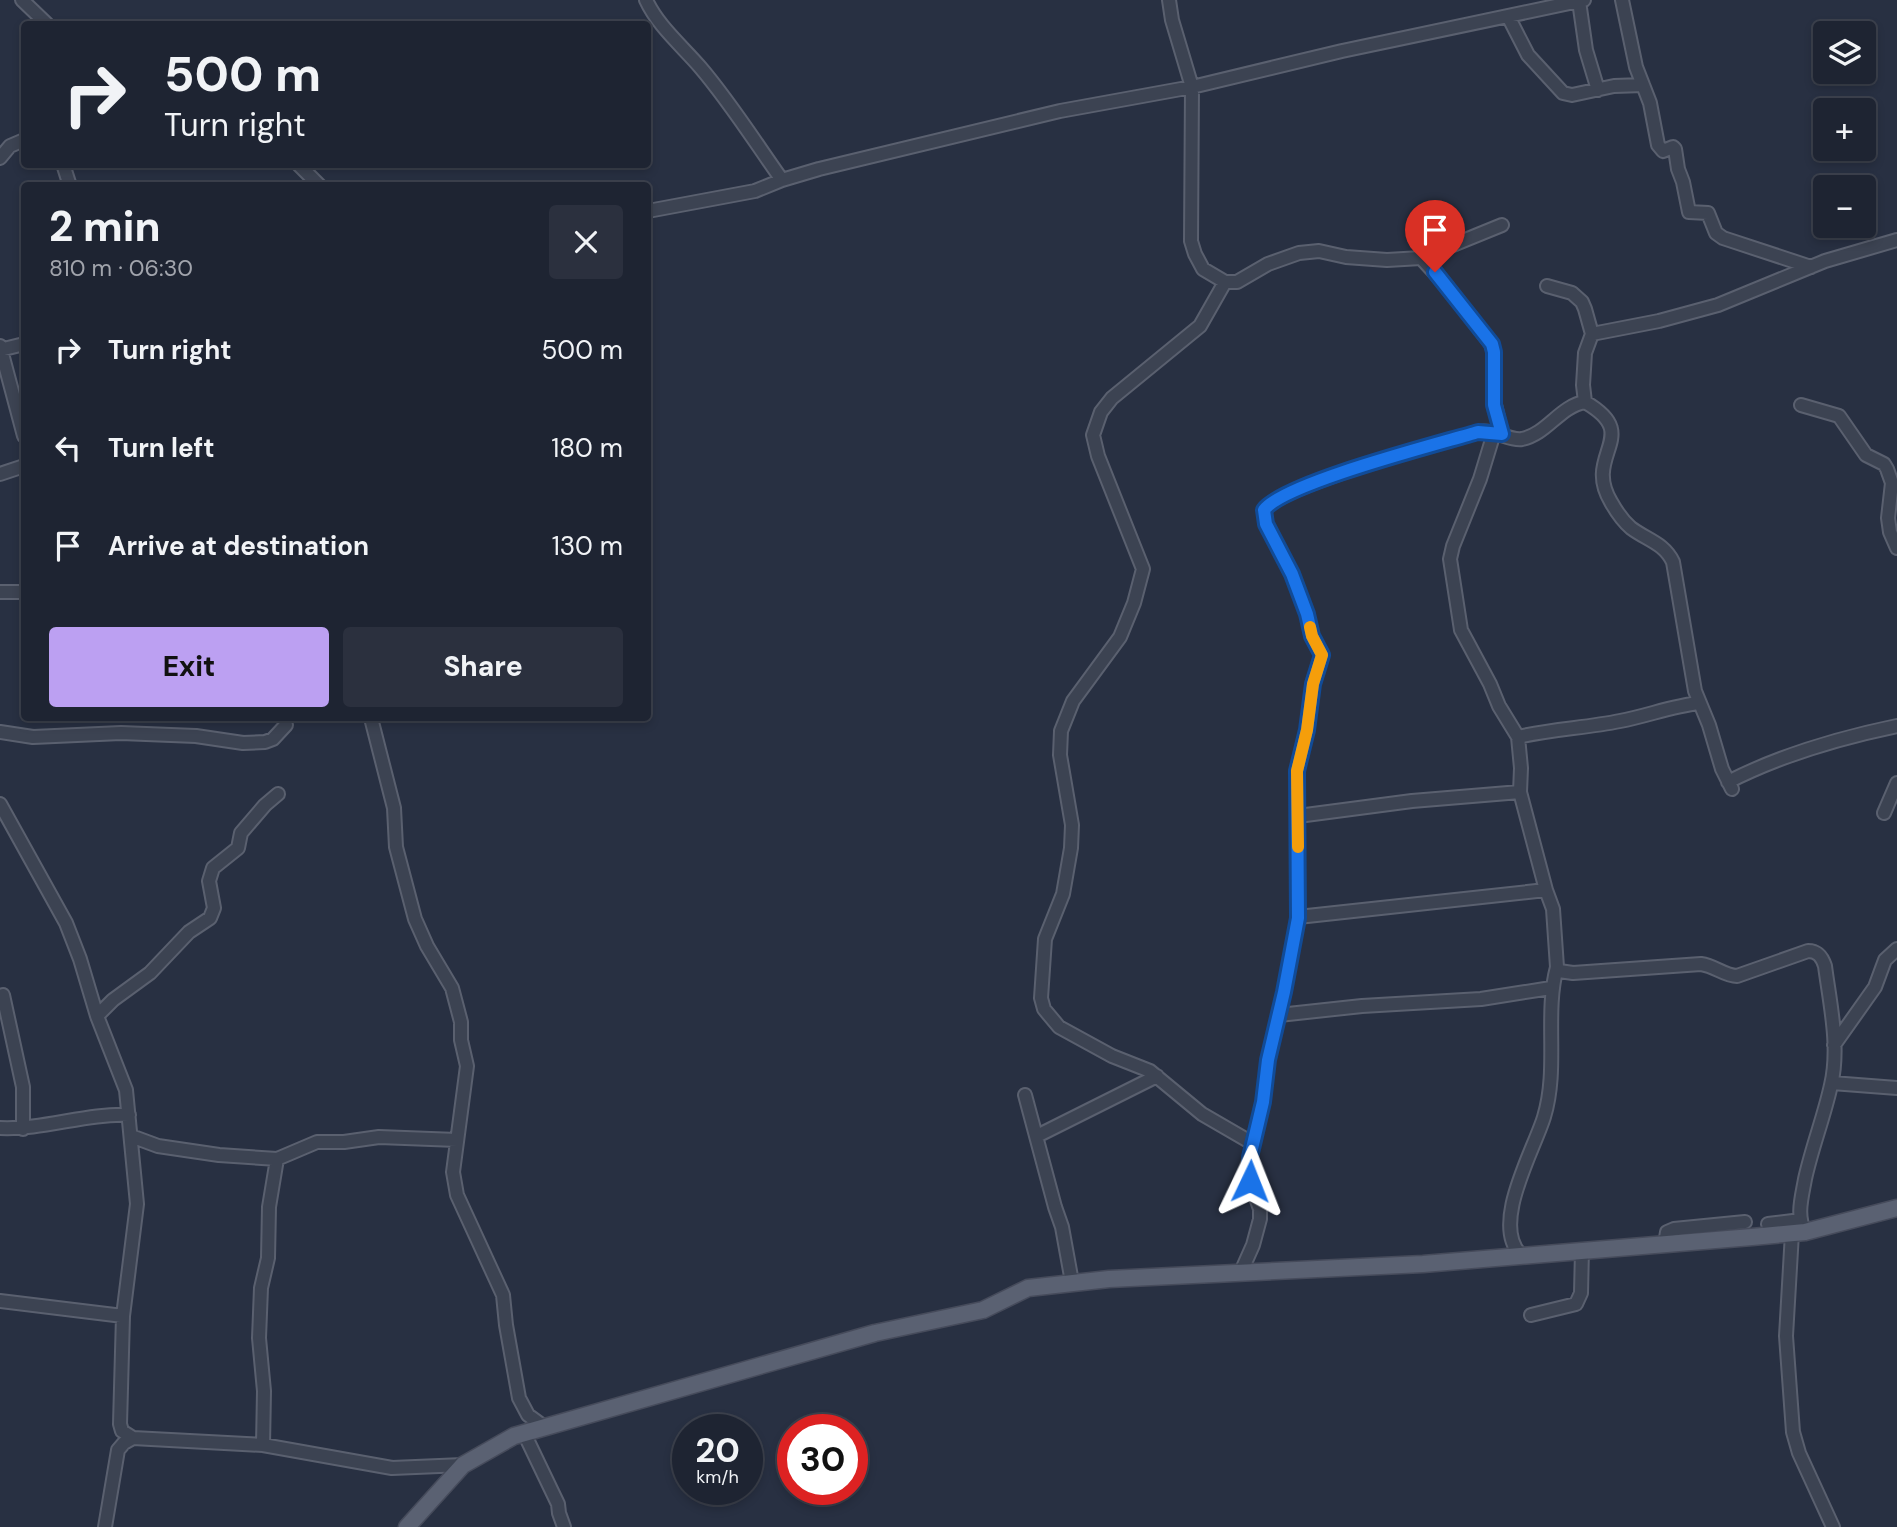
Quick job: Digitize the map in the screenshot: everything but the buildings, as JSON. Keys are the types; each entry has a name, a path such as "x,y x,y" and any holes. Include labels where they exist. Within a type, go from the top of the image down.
{"main road":[{"path":"407,1527 463,1465 485,1451 524,1433 875,1333 983,1310 1028,1288 1072,1282 1423,1264 1665,1244 1799,1228 1897,1208"}],"street":[{"path":"22,0 44,21"},
{"path":"646,0 662,26 725,99 782,180"},
{"path":"1169,0 1172,20 1192,87 1191,241 1203,269 1225,282 1237,282 1278,259 1310,251 1365,258 1421,258 1502,225"},
{"path":"651,210 755,191 782,180 1060,111 1192,87 1342,51 1582,0 1586,50 1598,90"},
{"path":"1622,0 1636,67 1650,103 1660,148 1663,151 1673,147 1677,152 1678,169 1689,213 1708,212 1717,233 1723,238 1811,267"},
{"path":"1508,16 1528,55 1560,91 1572,95 1614,86 1643,85"},
{"path":"0,158 10,146 21,141"},
{"path":"302,168 316,182"},
{"path":"1592,334 1659,321 1718,305 1811,267 1897,240"},
{"path":"1421,258 1492,344 1494,352 1494,405 1498,433 1452,546 1450,559 1461,630 1499,706 1518,737 1520,792 1553,909 1557,967 1551,988 1549,1095 1544,1117 1522,1170 1512,1210 1512,1237 1515,1248 1520,1254 1530,1255"},
{"path":"1225,282 1200,326 1112,398 1101,412 1095,426 1093,435 1098,456 1143,569 1121,637 1073,701 1061,731 1060,755 1072,825 1071,848 1063,894 1045,939 1041,998 1044,1009 1059,1027 1112,1056 1139,1065 1157,1076 1202,1114 1252,1143"},
{"path":"1547,286 1572,293 1585,309 1592,334 1585,353 1585,402"},
{"path":"21,345 1,349 21,425"},
{"path":"1241,1272 1254,1245 1260,1219 1260,1209 1249,1170 1252,1143 1263,1102 1268,1060 1298,918 1297,771 1307,730 1313,684 1322,655 1312,636 1292,574 1266,524 1264,510 1275,501 1320,480 1478,432 1498,433 1515,439 1527,438 1569,407 1585,402 1600,411 1611,423 1612,439 1601,477 1610,501 1624,521 1664,547 1673,562 1690,672 1730,786 1751,770 1815,747 1897,726"},
{"path":"1801,405 1839,416 1866,455 1884,464 1892,483 1888,518 1890,532 1897,548"},
{"path":"0,474 21,467"},
{"path":"0,592 21,592"},
{"path":"1518,737 1619,721 1676,706 1699,703"},
{"path":"373,721 394,808 396,847 415,919 457,1001 467,1066 453,1172 457,1195 503,1295 519,1398 528,1415 543,1426"},
{"path":"0,732 33,737 112,733 196,736 243,743 273,739 286,725"},
{"path":"1884,813 1897,783"},
{"path":"1298,816 1520,792"},
{"path":"97,1016 113,1000 150,973 190,932 210,918 214,908 209,881 213,868 238,848 241,833 278,794"},
{"path":"0,804 66,923 97,1016 121,1074 129,1115 137,1204 123,1315 122,1431 133,1438 262,1445 392,1468 463,1465"},
{"path":"1298,918 1546,890"},
{"path":"1834,1045 1875,987 1885,960 1897,949"},
{"path":"1557,967 1559,971 1573,974 1702,964 1719,968 1729,976 1737,976 1801,953 1815,951 1821,956 1825,966 1834,1045 1832,1083 1812,1149 1800,1202 1786,1336 1793,1432 1799,1453 1833,1527"},
{"path":"1279,1014 1481,999 1551,988"},
{"path":"3,995 23,1087 23,1129"},
{"path":"1037,1136 1157,1076"},
{"path":"1832,1083 1897,1088"},
{"path":"1026,1095 1062,1227 1072,1282"},
{"path":"0,1128 23,1129 100,1116 129,1115"},
{"path":"131,1136 158,1146 219,1155 277,1159 317,1142 344,1142 379,1136 457,1140"},
{"path":"262,1445 264,1391 259,1338 261,1288 268,1258 269,1207 277,1159"},
{"path":"1665,1244 1667,1232 1674,1229 1745,1222"},
{"path":"1768,1224 1799,1228"},
{"path":"1531,1315 1576,1304 1581,1293 1582,1250"},
{"path":"0,1301 123,1315"},
{"path":"524,1433 558,1504 564,1527"},
{"path":"105,1527 118,1450 133,1438"}],"slow traffic":[{"path":"1298,847 1297,771 1307,730 1313,684 1322,655 1310,627"}],"route":[{"path":"1250,1181 1252,1143 1263,1102 1268,1060 1298,918 1297,771 1307,730 1313,684 1322,655 1312,636 1292,574 1266,524 1264,510 1275,501 1320,480 1478,432 1502,434 1494,405 1492,344 1435,272"}]}
